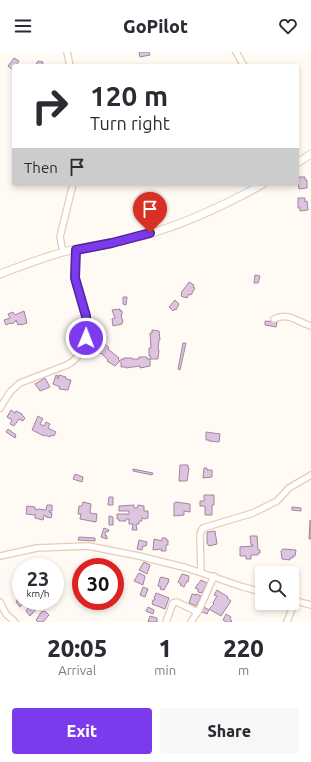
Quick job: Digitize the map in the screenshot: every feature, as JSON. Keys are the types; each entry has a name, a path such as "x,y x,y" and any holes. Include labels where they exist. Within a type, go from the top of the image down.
{"street":[{"path":"67,52 70,64"},
{"path":"236,52 243,64"},
{"path":"299,162 311,154"},
{"path":"63,252 60,237 73,186"},
{"path":"0,274 63,252 112,243 150,233 210,211 257,186"},
{"path":"0,408 10,392 20,383 68,365 81,353 86,338 87,324 75,278 76,250"},
{"path":"274,319 281,316 289,316 311,326"},
{"path":"201,572 200,535 203,528 253,513 276,501 289,488 311,475"},
{"path":"0,556 36,548 88,546 139,556 201,572 255,590"},
{"path":"191,622 199,610 214,576"},
{"path":"299,601 311,605"},
{"path":"0,602 6,614 15,622"},
{"path":"166,622 173,603 177,602 195,611 199,610"},
{"path":"287,622 291,610"}],"building":[{"path":"149,52 150,55 140,57 139,53"},
{"path":"14,58 19,61 17,64 12,64 12,69 8,66"},
{"path":"38,61 43,62 42,64 36,64"},
{"path":"299,177 305,177 305,180 307,180 307,188 299,189"},
{"path":"298,198 305,198 305,202 307,201 308,210 300,211 300,208 298,208"},
{"path":"255,275 260,276 258,283 254,283"},
{"path":"189,282 194,285 193,287 195,288 191,295 189,294 187,298 181,296 181,293"},
{"path":"123,297 127,297 126,305 123,304"},
{"path":"175,300 179,304 176,310 175,309 173,311 169,307"},
{"path":"120,309 120,311 122,311 121,315 123,322 122,324 113,326 112,319 115,318 112,310"},
{"path":"24,311 27,323 18,325 16,320 11,324 6,325 4,320 10,318 8,314 13,312 15,315"},
{"path":"265,321 277,322 276,327 265,325"},
{"path":"152,330 159,331 160,340 158,359 150,359 151,356 149,356 149,348 151,348 150,333 152,333"},
{"path":"100,341 102,343 103,342 109,348 108,349 119,358 118,359 120,361 115,366 107,361 108,360 101,353 100,354 95,346"},
{"path":"183,343 186,343 180,370 178,369"},
{"path":"139,357 147,357 147,359 150,359 150,366 140,368 140,366 126,368 121,367 121,359 139,359"},
{"path":"56,375 58,376 58,379 59,375 71,380 68,390 59,389 60,387 53,384"},
{"path":"45,378 50,387 40,391 35,384"},
{"path":"11,410 15,413 16,411 22,414 25,418 23,421 19,419 14,426 10,424 12,420 7,417"},
{"path":"38,416 43,419 40,424 44,426 46,422 50,424 48,428 56,432 54,436 44,436 32,430"},
{"path":"8,429 16,435 15,438 6,432"},
{"path":"206,432 220,434 219,442 206,440"},
{"path":"180,465 188,465 187,481 179,481"},
{"path":"204,468 207,468 207,470 212,470 212,477 203,478"},
{"path":"133,469 153,473 152,475 133,471"},
{"path":"75,474 83,477 82,482 73,479"},
{"path":"204,495 214,495 212,515 205,515 205,506 200,506 200,501 204,501"},
{"path":"109,497 113,497 113,505 108,505"},
{"path":"83,502 91,504 90,513 97,514 96,522 80,519 81,514 78,514 79,506 82,506"},
{"path":"174,503 190,504 190,512 184,511 184,515 174,516"},
{"path":"47,505 52,505 52,511 49,511 52,513 51,518 44,515 43,520 35,518 35,514 26,514 27,506 35,507 35,510 46,510"},
{"path":"134,505 134,508 137,508 138,505 144,506 144,511 148,511 148,518 144,519 142,517 142,521 139,521 139,524 136,524 137,530 132,530 133,524 129,524 129,519 126,519 126,521 119,521 119,519 117,519 117,514 129,514 129,511 119,511 119,506"},
{"path":"292,507 301,508 301,511 292,510"},
{"path":"109,516 113,517 113,525 109,525"},
{"path":"310,520 311,539 309,539"},
{"path":"104,528 109,530 108,532 106,531 105,535 107,536 107,539 101,537"},
{"path":"215,531 217,544 209,546 207,543 207,532"},
{"path":"250,536 257,536 258,550 260,550 260,553 258,553 258,555 251,555 251,559 246,559 246,556 240,556 240,547 253,546 251,545"},
{"path":"79,537 95,538 95,541 78,540"},
{"path":"162,538 166,538 166,540 168,540 166,551 161,551 162,549 153,550 154,539 162,541"},
{"path":"139,540 147,542 146,546 143,546 142,550 137,549"},
{"path":"283,549 296,550 295,556 290,558 290,560 282,559 281,551"},
{"path":"144,562 150,565 147,574 139,570"},
{"path":"139,573 145,576 143,585 134,581"},
{"path":"182,574 189,576 188,582 187,581 184,587 178,582"},
{"path":"161,577 169,579 164,590 160,589 161,587 158,586"},
{"path":"201,580 207,583 202,593 198,592 198,589 195,588"},
{"path":"143,587 148,589 145,597 140,595"},
{"path":"217,590 228,597 227,598 231,601 221,616 209,609 214,604 213,603 217,596 214,595"},
{"path":"156,593 169,598 165,609 152,604 153,600 155,600 154,598"},
{"path":"192,594 201,596 196,606 189,603"},
{"path":"148,607 154,610 153,614 146,611"},
{"path":"204,607 209,610 207,614 202,612"},
{"path":"27,610 35,610 30,616"},
{"path":"42,611 45,611 49,615 43,622 38,622 36,620"},
{"path":"226,614 231,617 231,622 223,620"},
{"path":"150,616 157,618 157,622 148,622"}],"route":[{"path":"86,338 86,316 75,278 76,250 112,243 150,233"}]}
